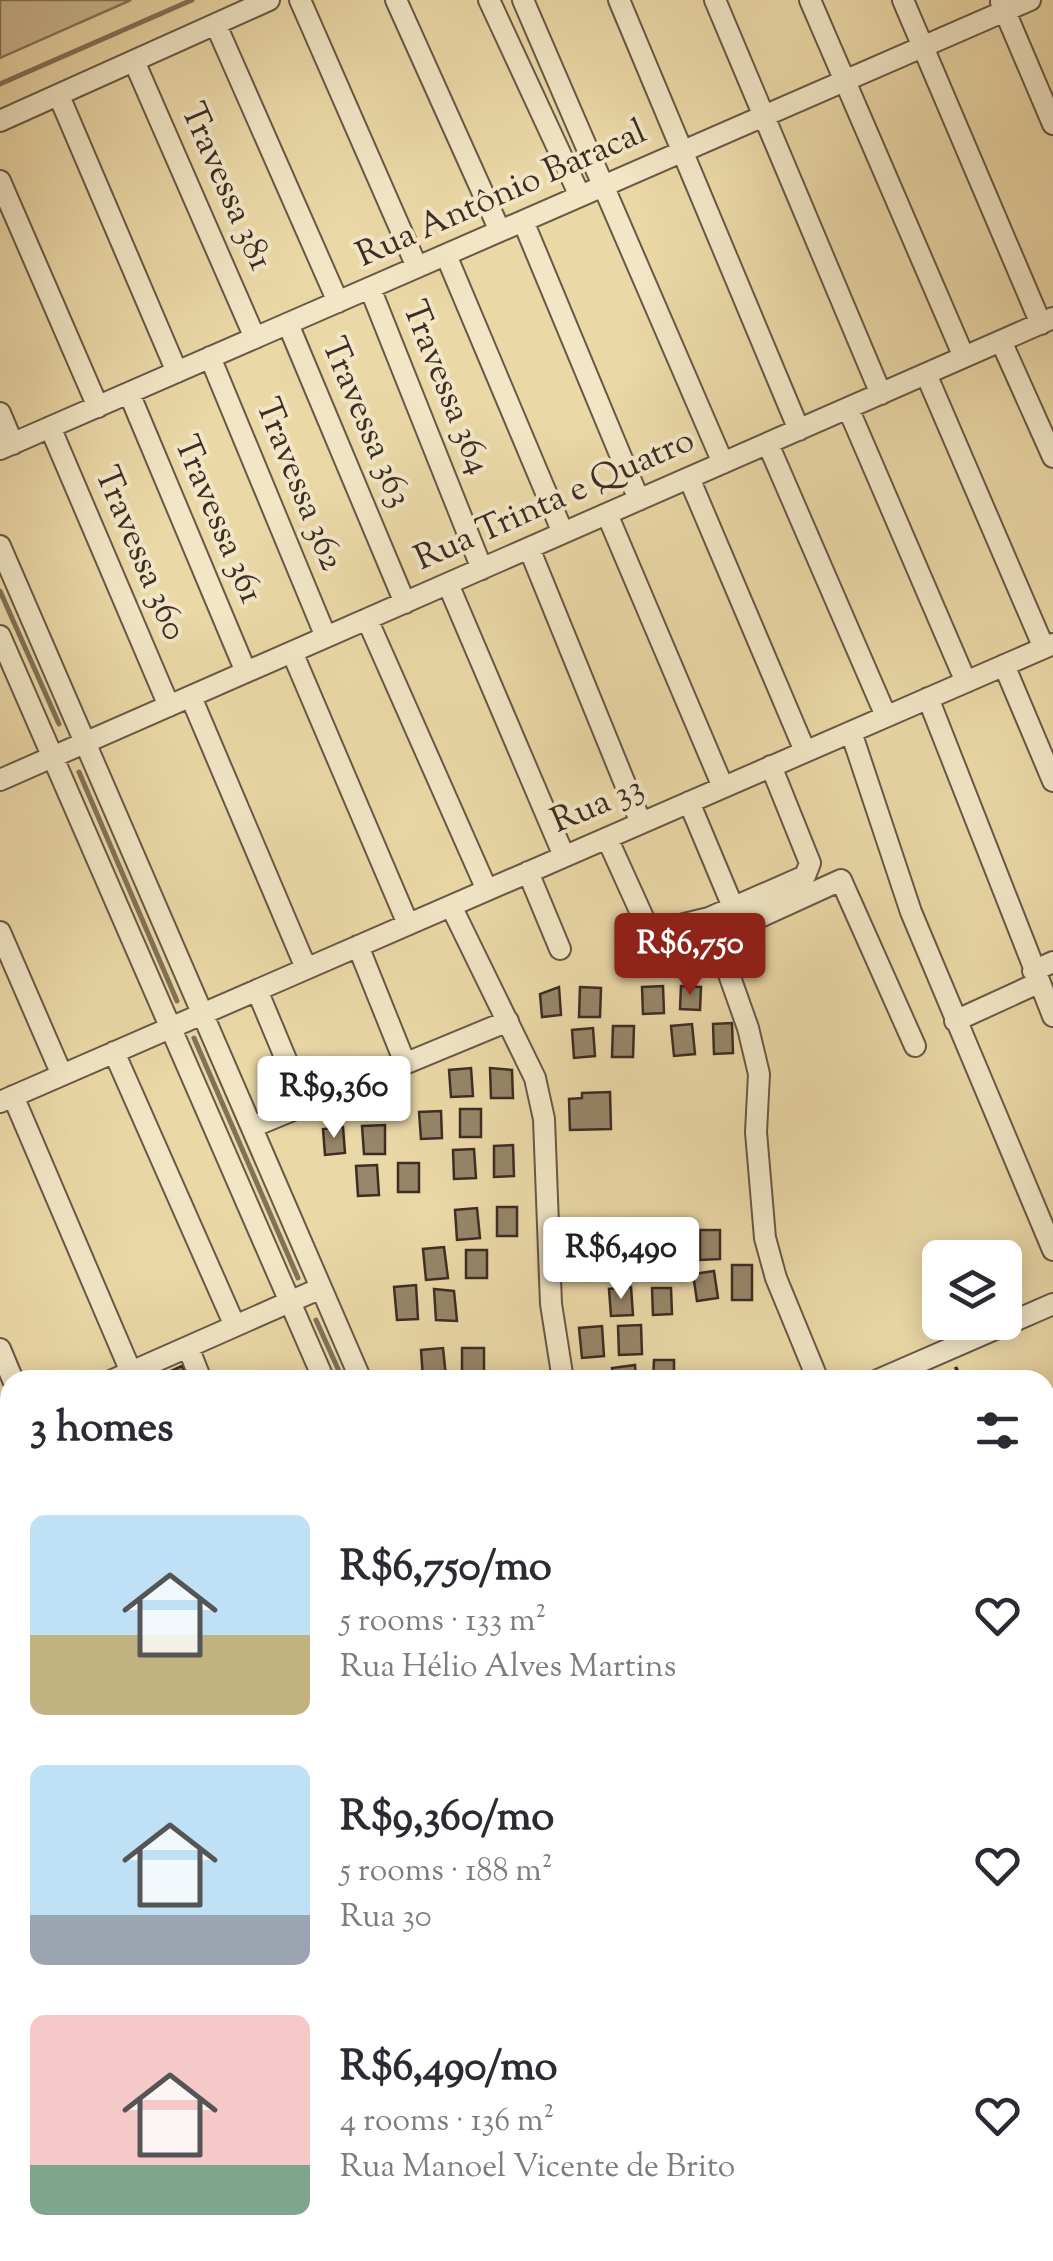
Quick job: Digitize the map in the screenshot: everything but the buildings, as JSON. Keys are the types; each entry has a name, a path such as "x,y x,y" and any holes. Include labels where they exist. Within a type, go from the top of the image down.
{"street":[{"path":"0,121 269,0"},
{"path":"300,0 417,267"},
{"path":"396,0 500,232"},
{"path":"489,0 580,196"},
{"path":"523,0 724,463"},
{"path":"618,0 798,430"},
{"path":"715,0 882,394"},
{"path":"810,0 964,358"},
{"path":"904,0 1048,326"},
{"name":"Rua Antônio Baracal","path":"6,446 924,46 1003,6 1030,0"},
{"path":"1003,6 1053,124"},
{"path":"216,25 338,302"},
{"name":"Travessa 381","path":"134,61 255,338"},
{"path":"59,96 177,372"},
{"path":"0,181 98,406"},
{"path":"524,221 639,500"},
{"path":"446,255 563,533"},
{"name":"Travessa 364","path":"370,288 482,569"},
{"name":"Travessa 363","path":"288,324 406,602"},
{"name":"Rua Trinta e Quatro","path":"0,780 1001,341 1048,326"},
{"path":"1001,341 1053,457"},
{"name":"Travessa 362","path":"210,358 326,637"},
{"path":"926,374 1048,646"},
{"name":"Travessa 361","path":"129,393 246,672"},
{"path":"848,408 966,682"},
{"path":"0,413 6,446"},
{"name":"Travessa 360","path":"50,427 169,706"},
{"path":"768,444 886,716"},
{"path":"689,478 805,752"},
{"path":"606,514 723,787"},
{"path":"0,546 356,1370"},
{"path":"529,548 642,823"},
{"path":"448,584 564,856"},
{"path":"368,619 486,890"},
{"path":"0,636 320,1370"},
{"name":"Rua 33","path":"6,1099 1048,646"},
{"path":"292,652 408,924"},
{"path":"1004,665 1053,781"},
{"path":"191,696 306,968"},
{"path":"928,698 1053,1016"},
{"path":"851,732 911,912 1053,1250"},
{"path":"712,927 733,907 809,870 772,766"},
{"path":"689,802 733,907"},
{"path":"608,838 646,924 667,932 712,927 841,880 913,1042"},
{"path":"528,872 560,949"},
{"path":"450,906 535,1078 544,1119 552,1304 562,1370"},
{"path":"712,927 760,1074 756,1132 765,1238 776,1278 814,1370"},
{"path":"0,932 62,1075"},
{"path":"358,946 406,1063"},
{"path":"955,1021 1036,977 1053,962"},
{"path":"257,990 306,1105"},
{"path":"252,1128 508,1021"},
{"path":"114,1052 235,1326"},
{"path":"6,1099 119,1370"},
{"path":"136,1370 321,1288"},
{"path":"901,1370 1053,1304"},
{"path":"188,1347 197,1370"}],"shaded area":[{"path":"0,0 131,0 0,58"}],"waterway":[{"path":"0,84 192,0"},
{"path":"0,591 59,724"},
{"path":"79,772 177,1001"},
{"path":"194,1038 298,1278"},
{"path":"316,1320 338,1370"}]}
